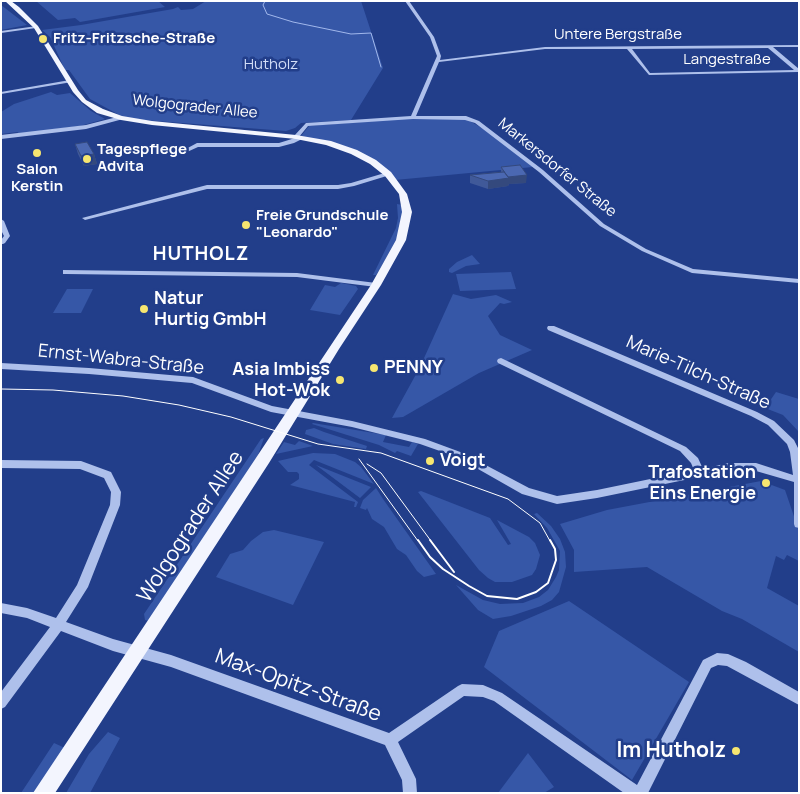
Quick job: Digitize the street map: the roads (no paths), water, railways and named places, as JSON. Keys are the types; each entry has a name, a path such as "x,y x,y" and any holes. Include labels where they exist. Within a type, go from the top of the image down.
{"main road":[{"name":"Wolgograder Allee","path":"7,1 17,8 36,28 75,91 91,106 109,115 152,124 298,137 354,152 373,162 388,174 403,194 407,212 401,240 376,285 137,653 43,793"}],"street":[{"path":"407,1 432,37 439,56 439,61 413,117"},
{"path":"1,32 36,28"},
{"name":"Langestraße","path":"629,48 649,74 798,72 769,46"},
{"name":"Untere Bergstraße","path":"439,61 544,48 799,46"},
{"path":"1,93 70,81"},
{"name":"Markersdorfer Straße","path":"298,137 306,125 413,117 459,117 477,122 542,171 602,225 644,250 692,271 799,281"},
{"path":"1,137 86,127 121,118"},
{"name":"Wolgograder Allee","path":"187,150 197,145 279,145 292,142 298,137"},
{"path":"85,218 207,187 338,187 352,185 388,174"},
{"path":"1,221 7,236 3,242"},
{"path":"66,272 297,275 376,285"},
{"name":"Marie-Tilch-Straße","path":"551,328 754,414 771,423 791,442 795,452 799,480"},
{"path":"501,360 683,449 695,461 699,472"},
{"name":"Ernst-Wabra-Straße","path":"1,366 89,370 193,380 271,409 292,413"},
{"path":"292,413 352,424 422,441 460,455 526,491 557,500 597,494 728,467 756,467 799,480 799,524"},
{"path":"1,464 81,465 108,475 116,492 115,505 82,587 58,625 1,703"},
{"name":"Max-Opitz-Straße","path":"1,608 27,613 137,653 171,661 390,740 409,779 410,793"},
{"path":"640,793 707,664 716,659 728,660 799,699"},
{"path":"390,740 462,690 483,691 498,697 636,793"}],"waterway":[{"path":"265,1 263,5 267,14 293,22 351,34 371,33 381,67"}],"tram line":[{"path":"1,389 53,390 123,396 179,405 231,417 318,444 381,453 508,499 540,523 550,541"},
{"path":"359,459 418,541"},
{"path":"367,464 381,473 431,541"},
{"path":"418,540 430,557 443,569 469,586 487,596 517,599 536,592 548,583 556,560 555,549 550,540"},
{"path":"430,540 454,572"}],"place":[{"name":"Fritz-Fritzsche-Straße","path":"43,39"},
{"name":"Salon Kerstin","path":"37,153"},
{"name":"Tagespflege Advita","path":"87,159"},
{"name":"Freie Grundschule \"Leonardo\"","path":"246,225"},
{"name":"Natur Hurtig GmbH","path":"144,309"},
{"name":"PENNY","path":"374,368"},
{"name":"Asia Imbiss Hot-Wok","path":"340,380"},
{"name":"Voigt","path":"430,461"},
{"name":"Trafostation Eins Energie","path":"766,483"},
{"name":"Im Hutholz","path":"736,751"}],"district":[{"name":"HUTHOLZ","path":"201,255"}],"park label":[{"name":"Hutholz","path":"271,65"}]}
